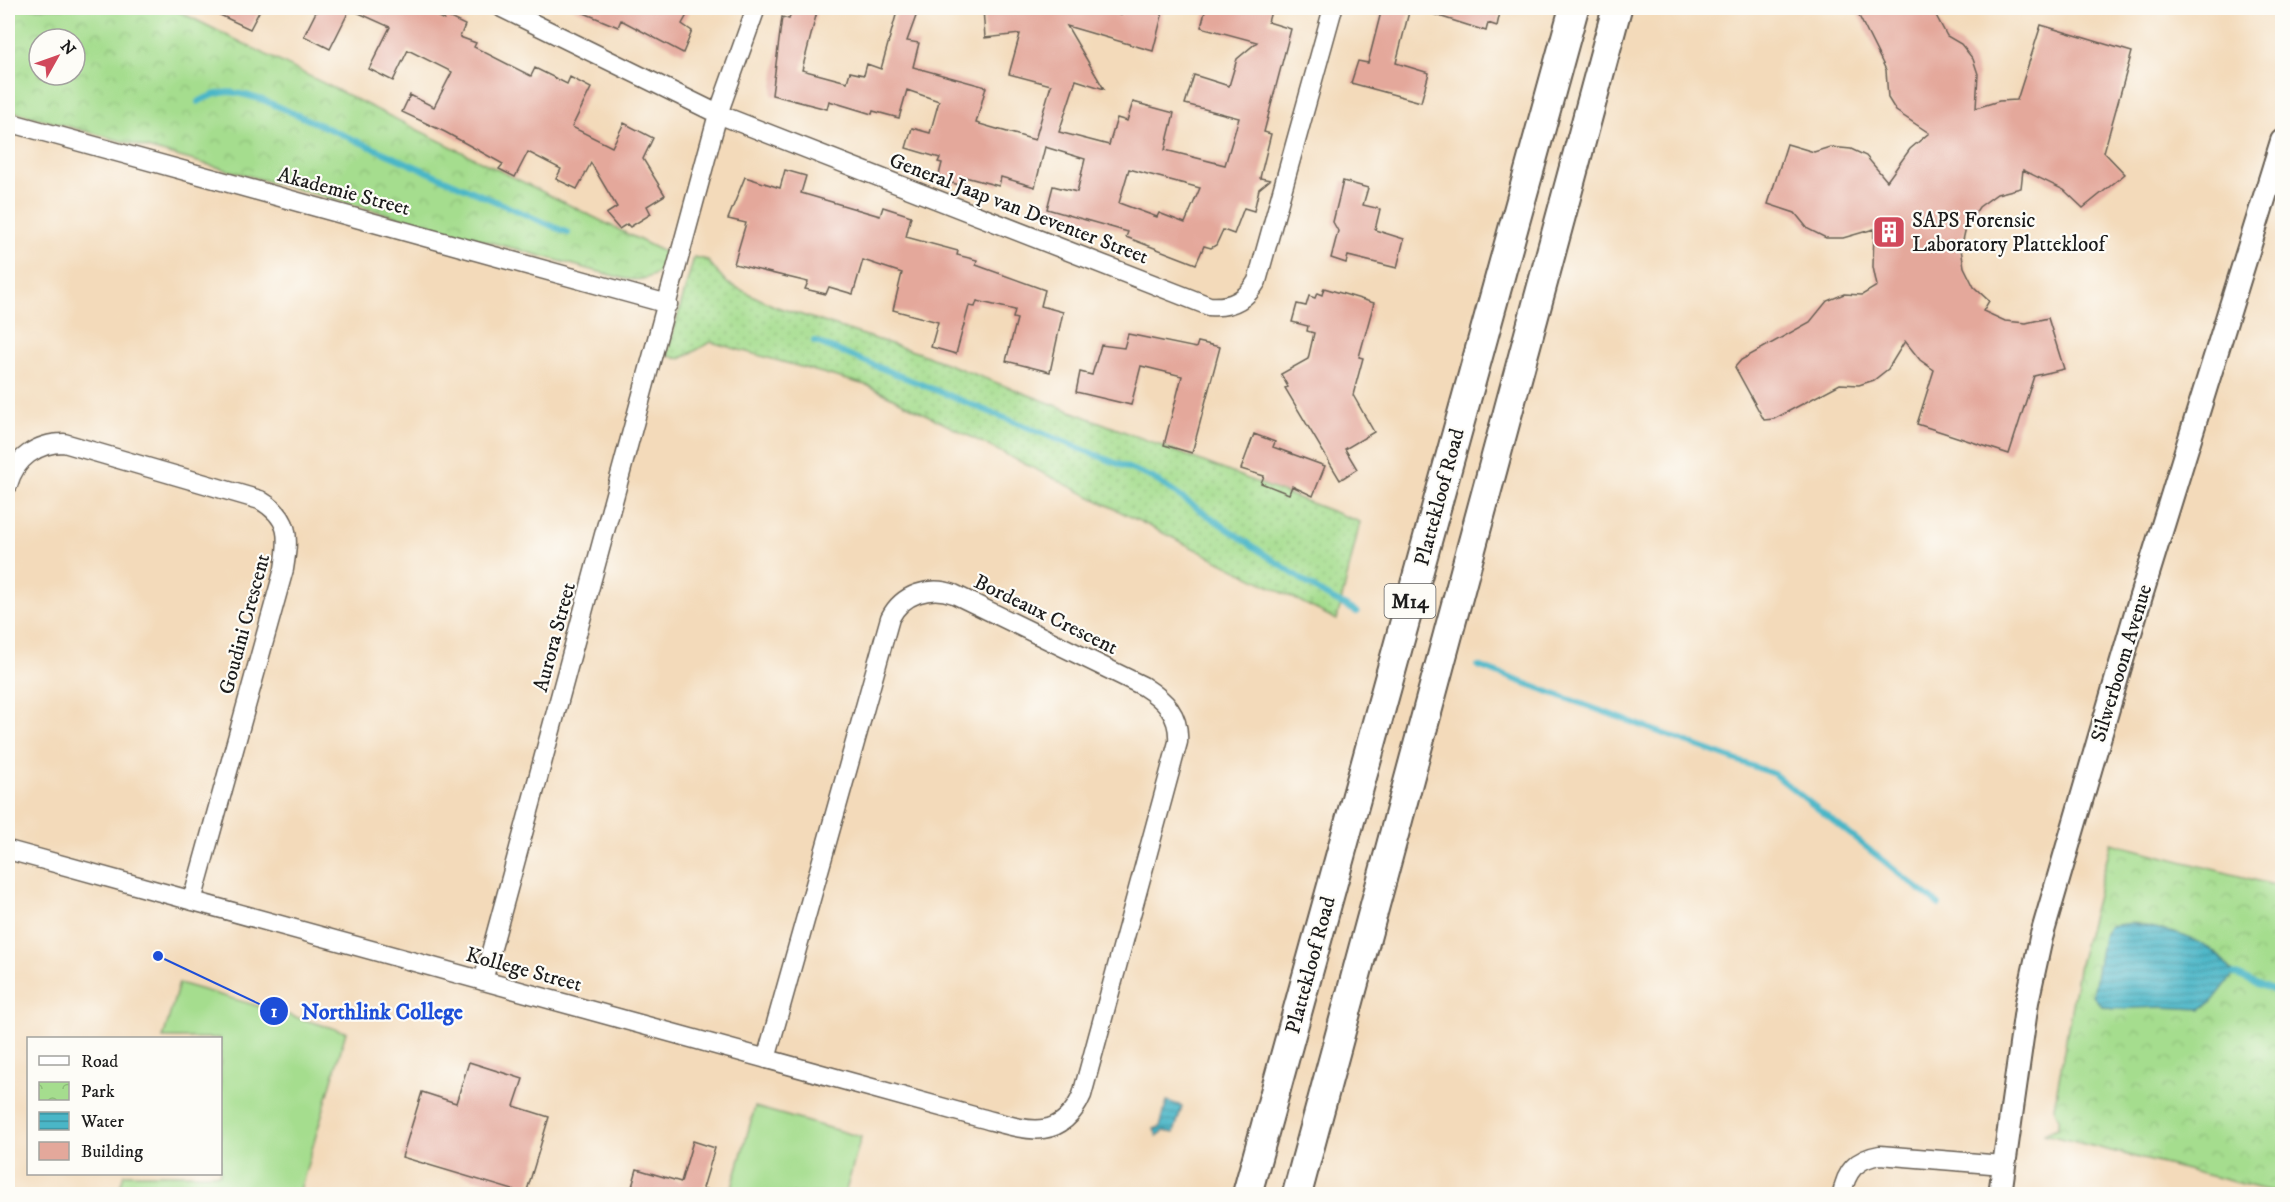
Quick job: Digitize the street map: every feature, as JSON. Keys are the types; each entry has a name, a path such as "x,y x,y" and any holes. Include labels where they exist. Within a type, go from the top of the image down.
{"main road":[{"name":"Plattekloof Road","path":"1247,1194 1574,8"},
{"name":"Plattekloof Road","path":"1297,1194 1617,8"}],"street":[{"name":"General Jaap van Deventer Street","path":"502,8 718,114 1209,306 1229,306 1251,291 1257,281 1333,8"},
{"name":"Aurora Street","path":"483,981 718,114 756,8"},
{"name":"Akademie Street","path":"8,122 668,304"},
{"name":"Silwerboom Avenue","path":"2000,1194 2027,1002 2044,927 2137,609 2283,141"},
{"name":"Goudini Crescent","path":"8,485 18,463 32,451 47,443 64,443 260,500 282,517 288,535 284,569 192,901"},
{"name":"Bordeaux Crescent","path":"766,1059 890,618 896,606 908,598 933,590 942,590 1143,686 1170,707 1179,730 1175,754 1082,1095 1076,1108 1054,1127 1029,1130"},
{"name":"Kollege Street","path":"8,850 1029,1130"},
{"path":"1842,1194 1845,1179 1850,1171 1865,1158 1880,1155 2003,1165"}],"green space":[{"path":"8,8 172,8 670,255 663,268 652,276 625,279 8,110"},
{"path":"694,257 707,260 727,283 774,306 919,353 1360,522 1337,620 869,386 711,342 680,359 667,355"},
{"path":"2111,843 2282,887 2282,1194 2044,1134 2057,1128 2059,1119 2054,1108 2079,964"},
{"path":"179,983 346,1032 299,1194 118,1194 124,1175 222,1175 222,1037 163,1037"},
{"path":"755,1107 861,1137 845,1194 730,1194"}],"water":[{"path":"2132,923 2176,933 2202,944 2214,952 2234,974 2212,1002 2201,1009 2161,1007 2112,1009 2102,1006 2093,996 2103,936 2110,926"},
{"path":"1167,1101 1182,1106 1174,1133 1164,1131 1157,1136 1154,1129 1160,1127"}],"building":[{"path":"205,8 261,8 250,29"},
{"path":"318,8 421,8 444,20 446,16 465,25 460,37 476,43 474,47 531,76 535,68 567,84 570,77 591,88 572,127 612,147 624,123 653,138 643,159 665,195 647,206 651,214 630,227 627,224 619,229 606,214 617,207 591,163 577,189 556,179 561,169 528,152 515,177 499,169 503,164 445,132 402,112 410,95 434,107 452,72 408,50 393,81 369,69 390,27 350,9 330,49 304,36"},
{"path":"572,8 691,8 682,24 692,31 683,53 621,20 618,27"},
{"path":"792,8 818,8 802,70 847,82 850,72 864,75 867,64 881,69 898,8 919,8 907,41 919,43 913,67 986,87 976,123 1035,140 1051,85 1009,74 1020,34 985,38 983,8 1094,8 1121,15 1123,8 1164,8 1153,51 1067,26 1104,89 1076,80 1059,132 1109,145 1117,118 1127,121 1133,102 1174,113 1165,150 1225,165 1239,118 1185,104 1194,75 1229,86 1237,59 1257,42 1201,27 1206,8 1272,8 1268,22 1291,29 1264,132 1271,134 1260,178 1270,180 1259,189 1254,211 1244,208 1234,234 1223,230 1216,245 1211,248 1204,246 1196,264 1126,237 1128,232 1047,209 1053,186 1077,192 1085,159 1045,147 1035,187 1001,177 999,186 965,177 963,186 938,179 942,163 938,162 940,158 906,148 912,128 930,133 939,101 907,90 899,118 873,111 872,114 829,101 827,109 772,95 782,17 789,19","holes":["1129,169 1200,188 1185,223 1159,213 1157,217 1119,203"]},
{"path":"1382,8 1410,8 1396,63 1429,73 1421,102 1351,83 1358,61 1368,63"},
{"path":"1424,8 1501,8 1497,26 1488,23 1486,31 1423,11"},
{"name":"SAPS Forensic Laboratory Plattekloof","path":"1855,8 1932,8 1947,36 1961,44 1973,59 1978,74 1976,108 1999,101 2017,100 2041,25 2132,52 2104,152 2125,174 2083,208 2064,190 2023,170 2021,188 1997,194 1979,207 1966,227 1961,249 1964,267 1974,287 1989,301 1983,311 2005,321 2026,323 2048,318 2064,369 2034,376 2009,454 1917,424 1934,370 1920,360 1905,341 1888,369 1874,380 1859,385 1840,384 1774,419 1764,420 1735,367 1741,360 1810,322 1827,301 1844,294 1862,295 1877,286 1873,267 1874,229 1843,238 1826,238 1808,229 1795,213 1768,204 1787,144 1814,152 1830,147 1851,149 1866,156 1887,181 1910,149 1929,133 1896,111 1888,98 1886,70"},
{"path":"785,170 806,176 801,193 880,216 883,207 911,216 906,237 958,251 957,255 977,260 976,265 1045,290 1041,306 1063,312 1050,372 1006,361 1017,319 1013,318 1015,310 977,301 975,307 969,306 956,354 931,347 938,322 893,310 902,273 863,260 853,294 829,287 826,294 805,289 808,282 734,264 746,223 728,219 745,177 780,188"},
{"path":"1343,181 1368,188 1363,205 1380,209 1375,230 1404,239 1397,268 1348,256 1346,263 1331,258 1338,231 1333,222"},
{"path":"1324,288 1374,303 1359,357 1363,358 1353,395 1374,432 1345,449 1357,469 1340,480 1285,388 1288,387 1281,374 1308,359 1314,333 1307,331 1308,326 1292,322 1297,304 1306,306 1309,296 1315,298 1317,293 1322,295"},
{"path":"1128,334 1196,348 1198,342 1220,347 1192,453 1164,445 1182,376 1141,366 1131,405 1076,392 1080,372 1092,375 1101,345 1124,348"},
{"path":"1254,434 1275,442 1273,447 1325,466 1313,496 1292,486 1289,494 1261,483 1264,476 1241,469"},
{"path":"469,1062 523,1079 514,1106 549,1117 526,1194 402,1157 422,1092 456,1103"},
{"path":"693,1141 715,1148 703,1188 708,1190 707,1194 630,1194 637,1169 681,1182"}],"waterway":[{"path":"198,102 216,94 230,92 263,100 568,233"},
{"path":"814,341 1153,478 1323,594 1357,612"},
{"path":"1478,666 1774,774 1939,905"},
{"path":"2234,974 2282,994"}],"place":[{"name":"SAPS Forensic Laboratory Plattekloof","path":"1889,232"},
{"name":"Northlink College","path":"158,956"}]}
